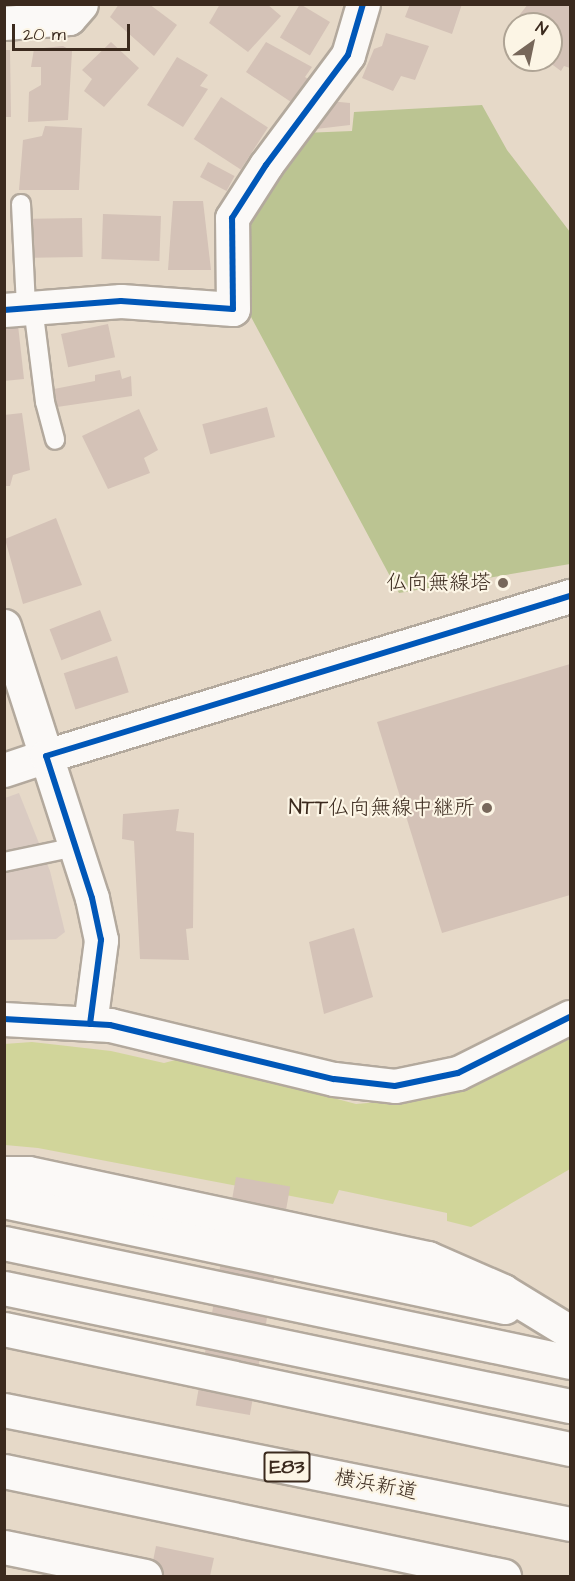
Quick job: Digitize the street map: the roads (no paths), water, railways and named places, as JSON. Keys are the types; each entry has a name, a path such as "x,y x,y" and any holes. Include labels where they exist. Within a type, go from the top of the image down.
{"main road":[{"path":"4,23 69,18 81,4"},
{"path":"21,308 121,301 233,309 232,218 266,165 348,55 363,4"},
{"path":"4,770 570,596"},
{"path":"4,626 75,847 101,940 90,1024"},
{"path":"4,1019 110,1025 334,1079 395,1086 458,1073 570,1017"},
{"path":"4,1173 28,1173 428,1258 503,1291 570,1332"},
{"path":"4,1201 543,1315"},
{"path":"4,1243 570,1362"},
{"path":"4,1288 570,1406"},
{"path":"4,1329 570,1449"},
{"name":"横浜新道","path":"4,1410 570,1524"},
{"path":"4,1471 504,1576"},
{"path":"4,1547 145,1576"}],"lane":[{"path":"21,204 21,308 55,440"},
{"path":"4,862 75,847"}],"place":[{"name":"仏向無線塔","path":"503,583"},
{"name":"NTT仏向無線中継所","path":"487,808"}]}
